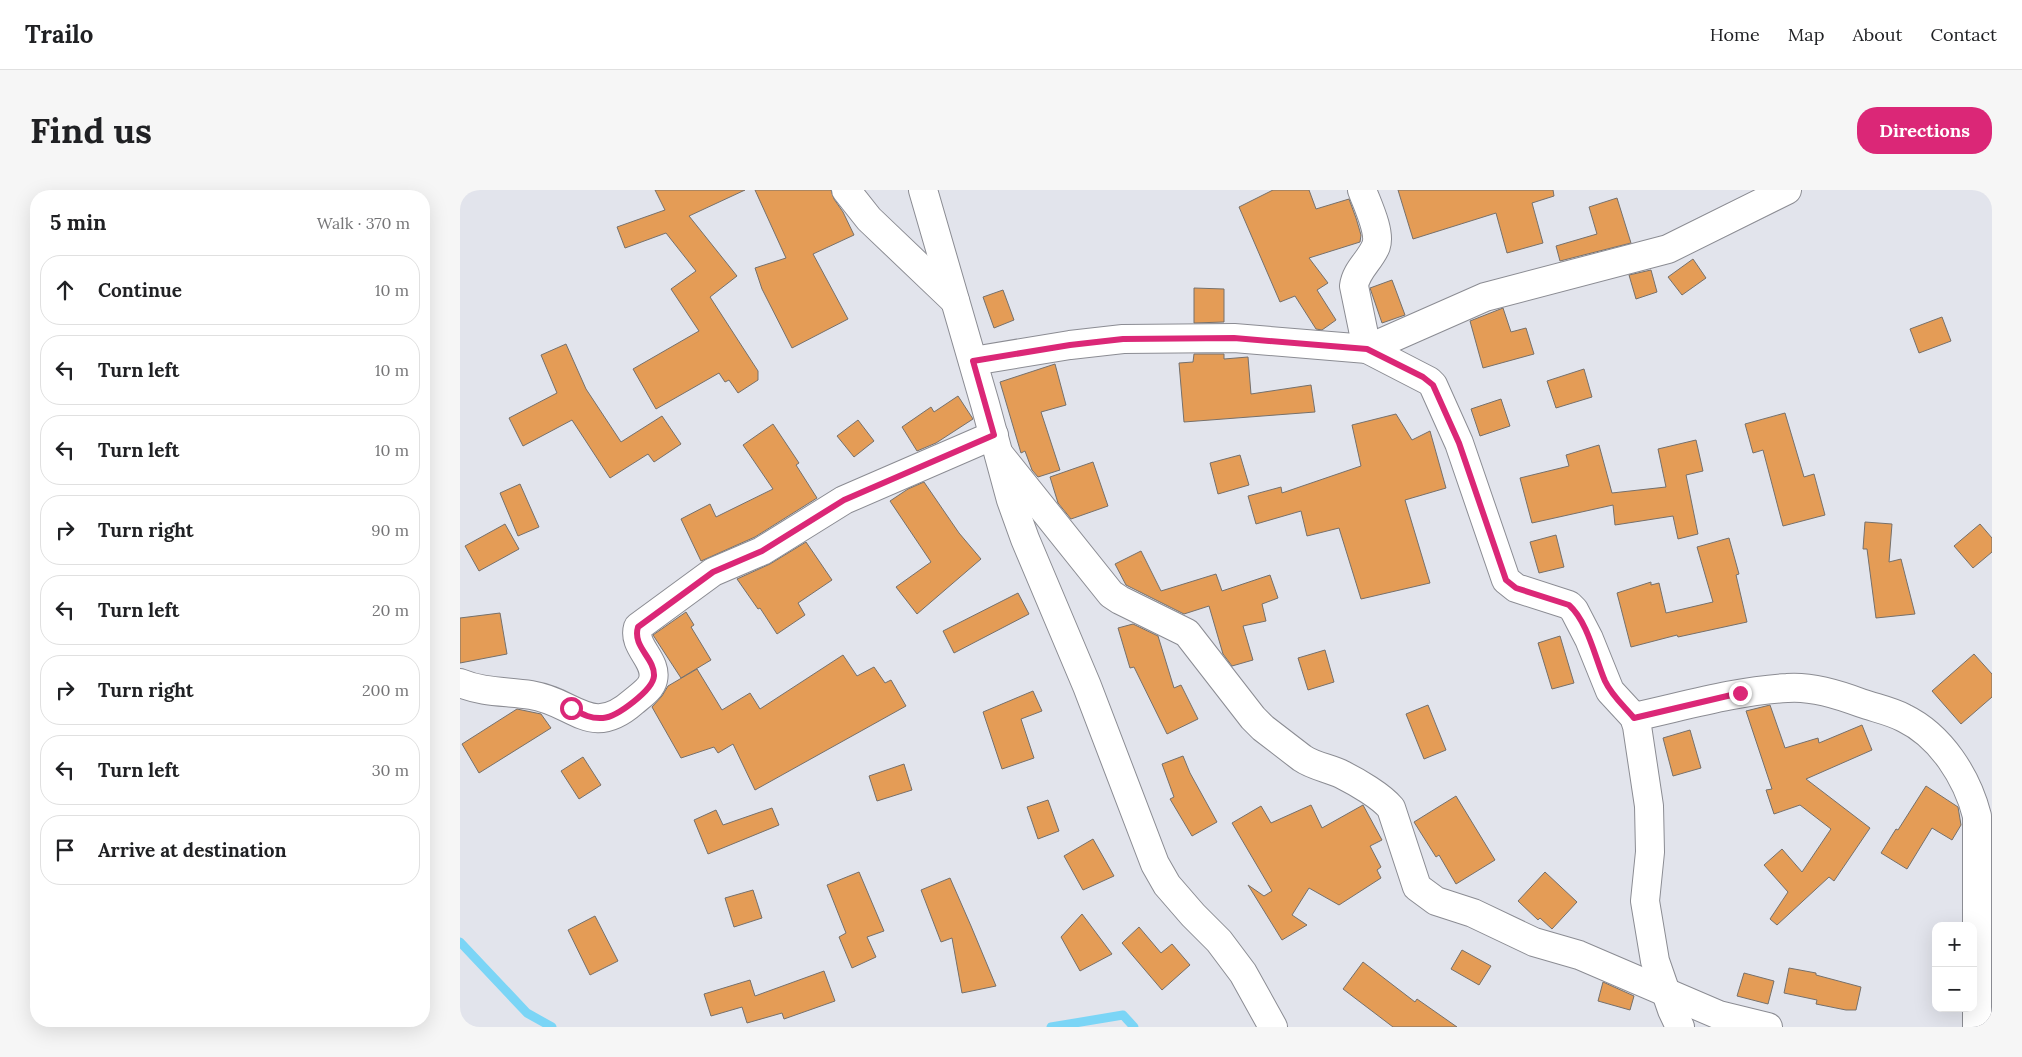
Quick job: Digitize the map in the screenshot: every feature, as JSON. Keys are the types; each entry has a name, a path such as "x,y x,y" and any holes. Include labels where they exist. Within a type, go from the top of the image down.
{"street":[{"path":"846,190 869,219 956,302"},
{"path":"923,190 1011,500 1025,539 1087,686 1155,864 1167,885 1219,941 1243,973 1273,1027"},
{"path":"1362,190 1378,237 1376,246 1355,277 1354,286 1367,349"},
{"path":"1367,349 1485,298 1668,248 1787,190"},
{"path":"973,361 1070,345 1123,339 1234,338 1367,349 1423,377 1433,385 1459,443 1506,580 1516,588 1569,605 1574,610 1593,648 1610,691 1634,718 1640,736 1650,806 1650,852 1644,901 1655,961 1680,1027"},
{"path":"460,684 484,692 530,694 545,698 589,718 604,718 615,715 651,685 654,677 653,669 640,648 636,635 638,627 713,572 762,551 844,500 996,445"},
{"path":"996,445 1111,594 1187,633 1253,718 1302,758 1309,763 1342,774 1385,801 1391,808 1417,888 1426,896 1473,913 1534,942 1579,955 1719,1015 1768,1027"},
{"path":"1634,718 1740,693 1790,688 1838,694 1905,718 1928,734 1963,777 1972,799 1976,816 1978,1027"}],"building":[{"path":"655,190 745,190 689,216 737,276 710,297 758,371 758,380 738,393 729,380 725,382 719,373 656,409 633,369 699,331 671,289 696,271 666,233 625,248 617,227 665,210"},
{"path":"755,190 831,190 854,235 813,254 848,319 792,348 762,289 755,268 786,258"},
{"path":"1273,190 1309,190 1316,209 1349,199 1356,218 1361,235 1360,242 1309,258 1328,283 1317,290 1336,320 1322,330 1316,329 1295,296 1280,302 1239,207"},
{"path":"1398,190 1553,190 1554,196 1532,203 1543,243 1507,253 1496,213 1413,239"},
{"path":"1617,198 1631,243 1560,261 1556,246 1597,234 1589,207"},
{"path":"1693,259 1706,278 1682,295 1668,277"},
{"path":"1651,270 1657,292 1636,299 1629,275"},
{"path":"1392,280 1405,315 1382,323 1370,288"},
{"path":"1194,288 1224,289 1224,322 1194,323"},
{"path":"1003,290 1014,320 994,328 983,297"},
{"path":"1503,308 1511,332 1526,328 1534,354 1483,368 1470,321"},
{"path":"1942,317 1951,341 1919,353 1910,329"},
{"path":"566,344 586,389 621,442 662,416 681,444 654,462 648,454 610,478 572,420 523,446 509,418 557,393 541,355"},
{"path":"1194,354 1224,354 1224,359 1248,357 1251,394 1311,385 1315,412 1184,422 1179,363 1193,362"},
{"path":"1055,364 1066,405 1041,412 1060,470 1038,477 1032,470 1025,451 1021,453 1000,382"},
{"path":"1584,369 1592,397 1556,408 1547,381"},
{"path":"958,396 973,419 936,443 917,451 902,427 931,407 934,412"},
{"path":"1501,399 1510,426 1480,436 1471,409"},
{"path":"1785,413 1804,477 1814,474 1825,515 1783,526 1763,450 1753,453 1745,424"},
{"path":"1396,414 1412,440 1430,431 1446,488 1405,500 1430,583 1361,599 1339,528 1307,536 1301,511 1256,524 1248,496 1281,487 1282,493 1361,466 1352,425"},
{"path":"858,420 874,441 854,457 837,436"},
{"path":"773,424 799,463 796,465 817,498 755,537 701,561 681,519 710,504 716,517 773,489 743,445"},
{"path":"1696,440 1703,471 1686,475 1698,534 1678,539 1673,516 1615,525 1613,505 1532,523 1520,478 1569,466 1566,455 1599,445 1612,493 1666,487 1658,449"},
{"path":"1240,455 1249,485 1218,494 1210,463"},
{"path":"1093,462 1108,506 1071,519 1058,503 1050,477"},
{"path":"924,482 959,533 981,559 917,614 896,587 931,562 890,501 908,489"},
{"path":"520,484 539,527 518,536 500,493"},
{"path":"1865,522 1892,524 1889,562 1901,559 1915,614 1876,618 1867,549 1863,549"},
{"path":"505,524 519,549 479,571 465,546"},
{"path":"1980,524 1992,538 1992,552 1973,568 1954,546"},
{"path":"1556,535 1564,567 1539,573 1530,542"},
{"path":"1729,538 1739,574 1736,575 1747,622 1678,637 1677,635 1631,647 1617,593 1651,582 1651,585 1659,583 1666,613 1713,602 1697,547"},
{"path":"806,542 832,580 798,603 805,615 777,634 760,608 758,609 737,579 770,564"},
{"path":"1141,551 1161,591 1216,574 1222,591 1270,575 1278,598 1262,604 1266,621 1243,626 1253,660 1232,666 1223,654 1209,606 1184,614 1126,585 1115,564"},
{"path":"1018,593 1029,614 954,653 943,631"},
{"path":"686,612 694,625 691,627 711,660 681,678 653,635"},
{"path":"500,613 507,654 460,663 460,618"},
{"path":"1133,624 1158,636 1174,688 1181,685 1198,719 1167,734 1134,667 1130,668 1118,628"},
{"path":"1560,636 1574,683 1552,689 1538,643"},
{"path":"1325,650 1334,682 1308,690 1298,658"},
{"path":"1974,654 1992,674 1992,697 1961,724 1932,691"},
{"path":"843,655 857,676 874,667 885,683 891,680 906,706 755,790 733,744 718,753 714,747 681,758 652,707 668,686 697,669 722,710 750,693 760,709"},
{"path":"1033,691 1042,711 1021,719 1034,758 1002,769 983,712"},
{"path":"1428,705 1446,750 1424,759 1406,714"},
{"path":"1770,705 1785,748 1818,738 1819,743 1862,725 1872,750 1806,779 1870,828 1834,881 1829,877 1777,925 1770,919 1788,892 1764,865 1782,849 1802,872 1831,829 1800,805 1774,814 1766,790 1772,789 1746,711"},
{"path":"517,709 541,714 551,728 479,773 462,744"},
{"path":"1690,730 1701,768 1673,776 1663,738"},
{"path":"1183,756 1190,773 1217,822 1192,836 1170,799 1174,797 1162,764"},
{"path":"583,757 601,785 579,799 561,771"},
{"path":"904,764 912,790 877,801 869,776"},
{"path":"1926,786 1958,807 1961,825 1952,840 1932,828 1907,869 1881,853"},
{"path":"1456,796 1495,860 1456,884 1439,855 1436,857 1414,822"},
{"path":"1048,800 1059,831 1038,839 1027,807"},
{"path":"1311,805 1322,828 1363,805 1382,840 1370,846 1381,867 1377,870 1381,878 1339,905 1309,888 1292,915 1307,925 1282,940 1248,885 1264,896 1272,891 1232,823 1261,806 1271,823"},
{"path":"772,808 779,825 708,854 694,820 716,810 723,825"},
{"path":"1093,839 1114,876 1083,890 1064,856"},
{"path":"859,872 884,931 867,937 876,957 852,968 839,937 846,933 827,885"},
{"path":"1545,872 1577,902 1552,929 1540,918 1538,920 1518,901"},
{"path":"950,878 996,986 962,993 952,938 941,942 921,890"},
{"path":"753,890 762,918 734,927 725,898"},
{"path":"1082,914 1112,954 1080,971 1061,937"},
{"path":"595,916 618,961 590,975 568,930"},
{"path":"1139,927 1161,953 1172,944 1190,965 1162,990 1122,943"},
{"path":"1462,950 1491,966 1479,985 1451,969"},
{"path":"1363,962 1415,1002 1417,999 1457,1027 1393,1027 1343,989"},
{"path":"1789,968 1816,973 1816,975 1861,987 1856,1010 1816,1004 1817,1000 1784,993"},
{"path":"824,971 835,1001 784,1019 782,1013 747,1023 742,1007 711,1016 704,994 750,980 755,996"},
{"path":"1744,973 1774,981 1768,1004 1737,996"},
{"path":"1603,982 1634,996 1630,1010 1598,1001"}],"waterway":[{"path":"460,942 527,1013 552,1027"},
{"path":"1051,1027 1123,1015 1134,1027"}],"route":[{"path":"571,708 589,718 604,718 615,715 631,704 651,685 654,677 653,669 640,648 636,635 638,627 713,572 762,551 844,500 994,435 973,361 1070,345 1123,339 1234,338 1367,349 1429,380 1459,443 1506,580 1516,588 1569,605 1574,610 1593,648 1610,691 1634,718 1740,693"}]}
